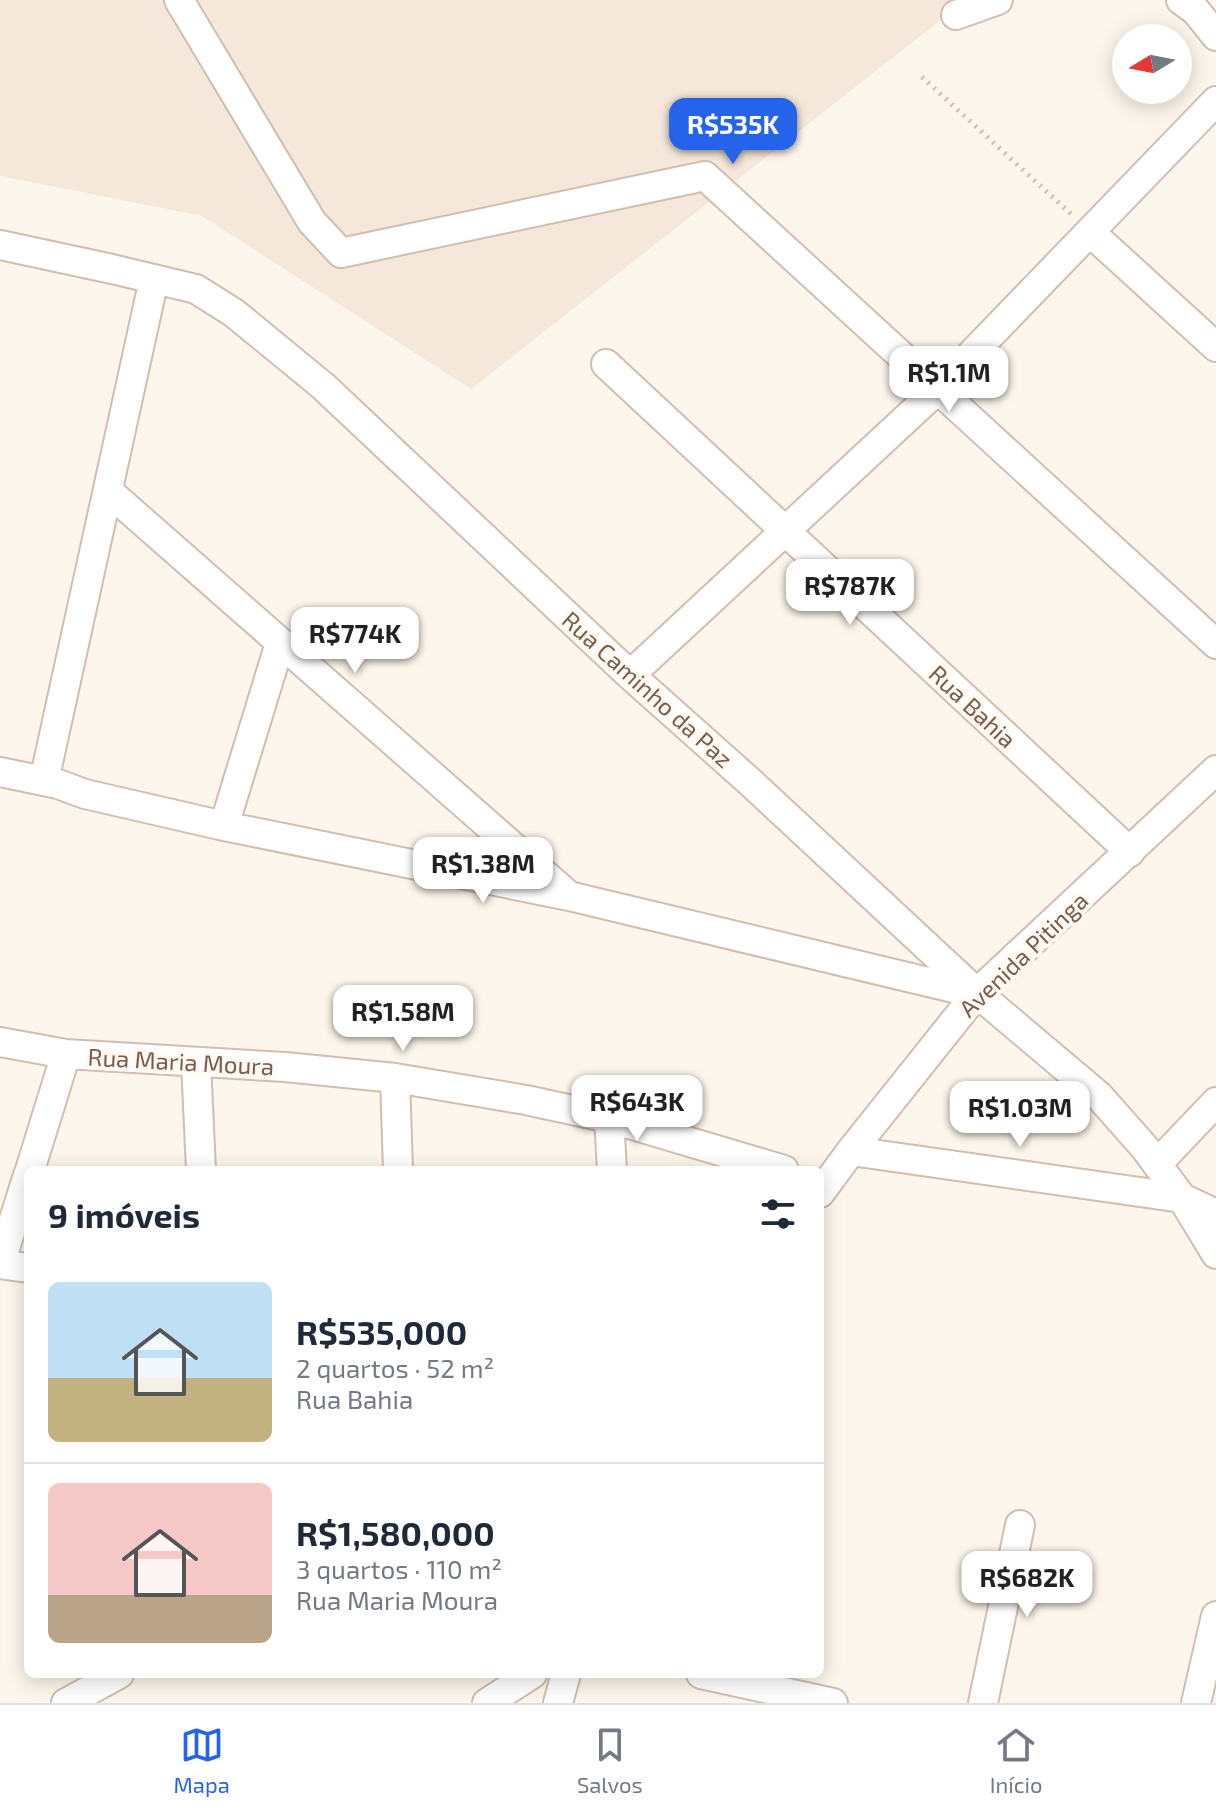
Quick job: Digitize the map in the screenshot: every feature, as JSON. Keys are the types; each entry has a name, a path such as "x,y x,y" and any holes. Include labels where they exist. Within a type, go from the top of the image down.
{"street":[{"path":"179,0 312,222 341,253 705,176 1216,644"},
{"path":"956,15 998,0"},
{"path":"1181,0 1196,11 1216,36"},
{"path":"630,675 938,389 1216,101"},
{"path":"1090,232 1216,347"},
{"name":"Rua Caminho da Paz","path":"0,245 196,289 234,313 274,345 323,386 630,675 977,993 1099,1096 1157,1164 1216,1254"},
{"path":"44,781 154,279"},
{"name":"Rua Bahia","path":"606,364 1130,852"},
{"path":"108,491 569,896"},
{"path":"224,826 280,643"},
{"name":"Avenida Pitinga","path":"824,1183 977,993 1216,770"},
{"path":"0,772 224,826 569,896 977,993"},
{"name":"Rua Maria Moura","path":"0,1042 66,1054 285,1067 395,1078 526,1100 609,1118 771,1166"},
{"path":"31,1166 66,1054"},
{"path":"196,1062 201,1166"},
{"path":"395,1078 398,1166"},
{"path":"1157,1164 1216,1102"},
{"path":"609,1118 612,1166"},
{"path":"851,1151 1182,1198 1216,1214"},
{"path":"24,1189 0,1264 24,1267"},
{"path":"983,1703 1020,1525"},
{"path":"1196,1703 1216,1616"},
{"path":"66,1703 112,1678"},
{"path":"487,1703 526,1678"},
{"path":"558,1703 565,1678"},
{"path":"720,1678 833,1703"}],"path":[{"path":"922,77 1090,232"}],"shaded area":[{"path":"0,0 966,0 471,389 202,216 0,176"}]}
